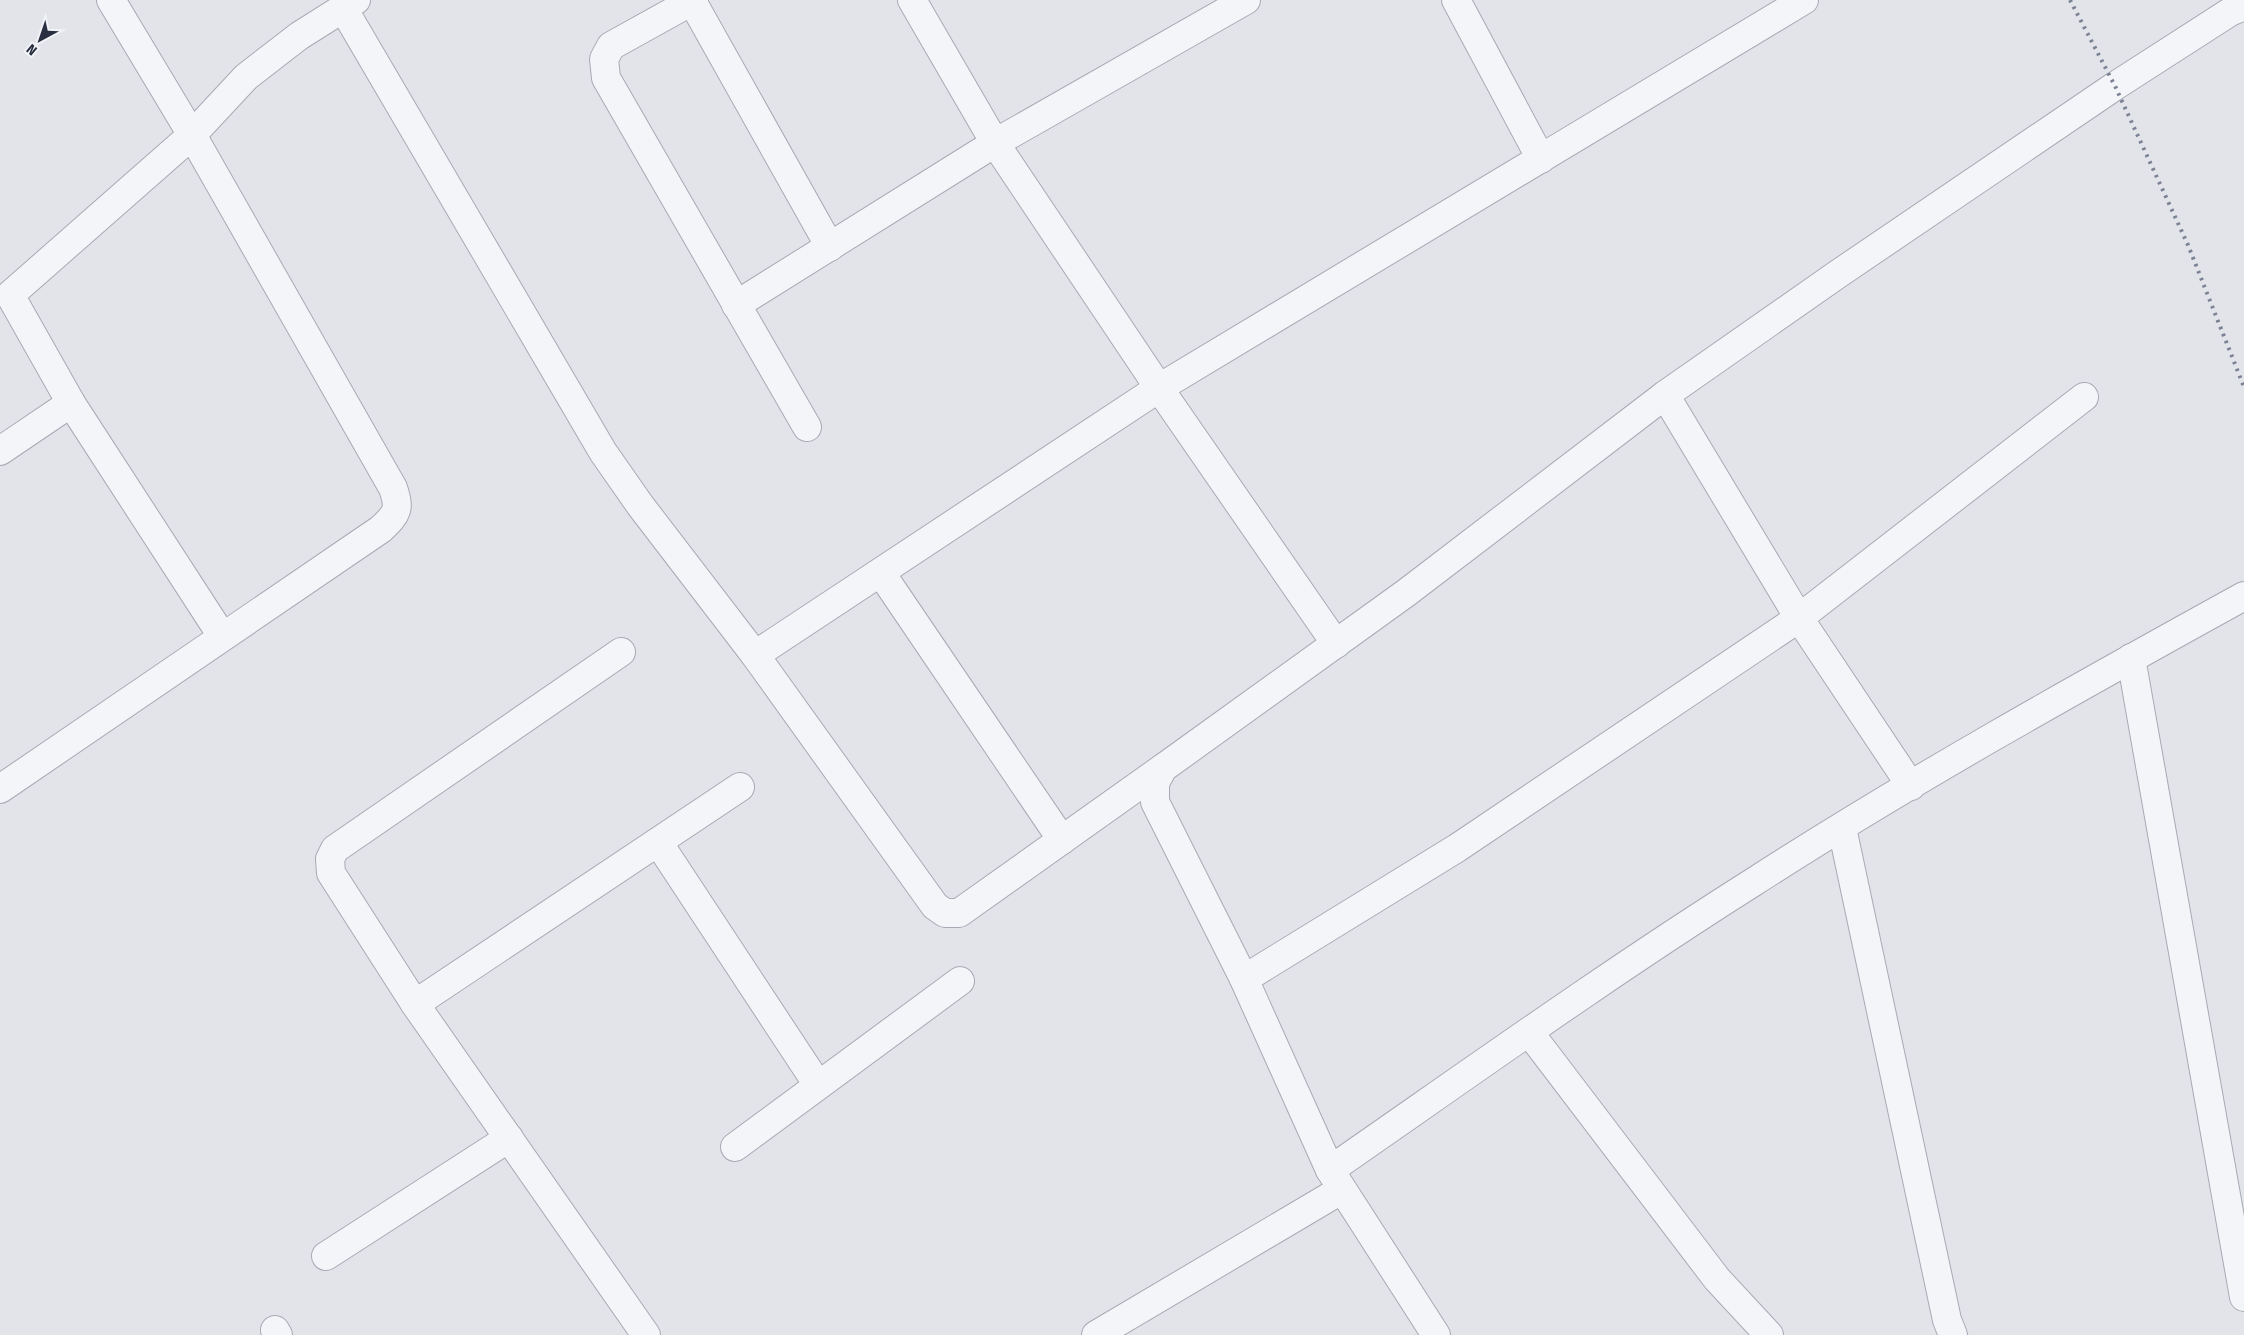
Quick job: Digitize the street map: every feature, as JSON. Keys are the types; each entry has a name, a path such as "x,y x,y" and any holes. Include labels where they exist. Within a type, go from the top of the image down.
{"street":[{"path":"0,789 381,529 395,516 398,503 392,488 192,134 111,0"},
{"path":"807,427 606,78 604,59 612,46 693,0 830,246"},
{"path":"912,0 995,143 1159,388 1336,644"},
{"path":"736,305 995,143 1246,0"},
{"path":"1456,0 1541,159"},
{"path":"755,655 1159,388 1541,159 1792,3"},
{"path":"222,636 71,403 5,288 192,134 246,77 299,36 350,4 604,452 640,505 755,655 935,906 945,913 959,913 1164,768 1336,644 1665,395 1838,274 2115,86 2230,12 2244,6"},
{"path":"1665,395 1799,618 1911,786"},
{"path":"1244,979 1457,848 1799,618 2084,397"},
{"path":"0,451 71,403"},
{"path":"881,573 1062,840"},
{"path":"1096,1335 1336,1180 1529,1032 1752,882 1911,786 2131,658 2244,596"},
{"path":"620,652 335,849 330,859 331,872 415,1004 646,1335"},
{"path":"2131,658 2244,1297"},
{"path":"1164,768 1155,783 1155,802 1244,979 1336,1180 1436,1335"},
{"path":"415,1004 740,787"},
{"path":"1842,828 1946,1320 1953,1335"},
{"path":"658,842 818,1085"},
{"path":"735,1147 960,981"},
{"path":"1529,1032 1712,1272 1769,1335"},
{"path":"326,1256 509,1138"}],"railway":[{"path":"2070,0 2115,86 2188,245 2244,387"}]}
